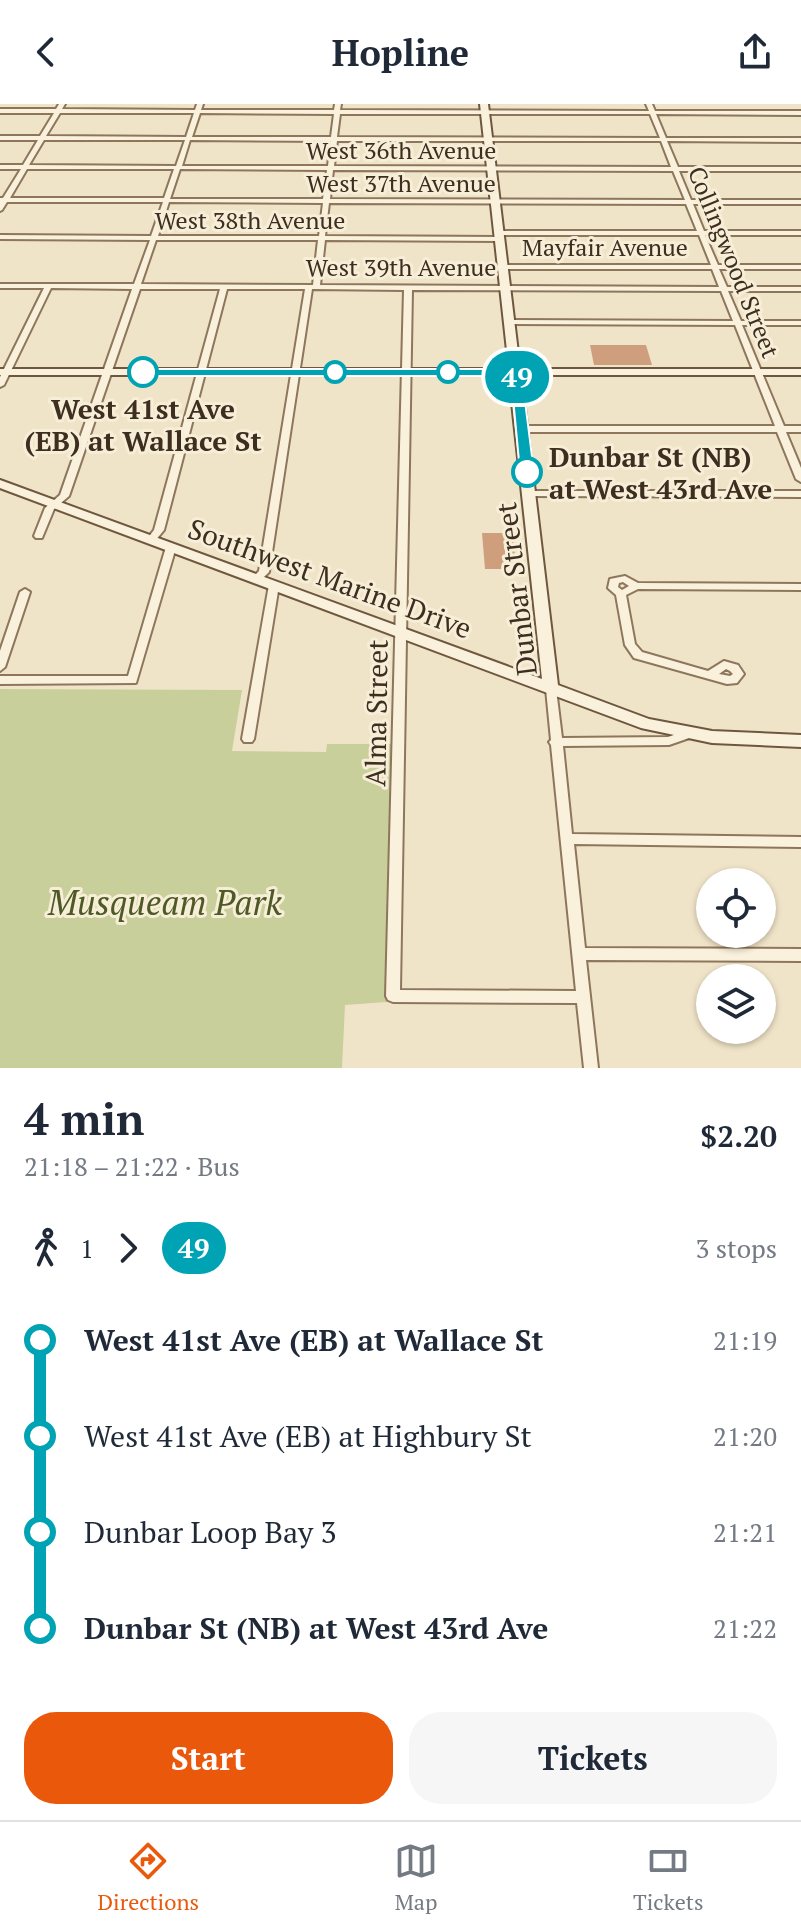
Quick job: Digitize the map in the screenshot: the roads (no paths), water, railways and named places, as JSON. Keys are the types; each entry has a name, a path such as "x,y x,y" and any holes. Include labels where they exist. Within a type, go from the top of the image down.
{"main road":[{"name":"Dunbar Street","path":"484,108 551,689"},
{"path":"3,372 801,372"},
{"name":"Southwest Marine Drive","path":"0,484 647,724 688,734 737,740 801,741"}],"street":[{"path":"0,209 62,104"},
{"name":"Collingwood Street","path":"649,104 801,479"},
{"path":"39,536 55,504 64,496 199,108"},
{"path":"257,578 264,572 296,372 323,238 338,108"},
{"path":"0,111 484,108 801,113"},
{"path":"0,138 801,140"},
{"name":"West 36th Avenue","path":"0,167 801,169"},
{"name":"West 37th Avenue","path":"3,200 801,202"},
{"name":"West 38th Avenue","path":"0,237 323,238 801,233"},
{"name":"Mayfair Avenue","path":"504,267 801,267"},
{"name":"West 39th Avenue","path":"0,286 801,289"},
{"path":"0,385 3,372 48,287"},
{"path":"152,539 159,530 224,287"},
{"name":"Alma Street","path":"408,287 393,996 583,997"},
{"path":"511,322 801,323"},
{"path":"522,429 801,429"},
{"path":"529,494 801,494"},
{"path":"0,680 132,680 171,547"},
{"path":"248,739 274,585"},
{"path":"710,675 638,655 630,645 621,594 636,586 801,587"},
{"path":"0,667 25,592"},
{"name":"Dunbar Street","path":"551,689 591,1068"},
{"name":"Southwest Marine Drive","path":"555,742 669,741 688,734"},
{"path":"566,839 801,842"},
{"path":"578,954 801,955"}],"place":[{"name":"West 41st Ave (EB) at Wallace St","path":"143,372"},
{"name":"Dunbar St (NB) at West 43rd Ave","path":"527,472"}],"park label":[{"name":"Musqueam Park","path":"165,902"}]}
